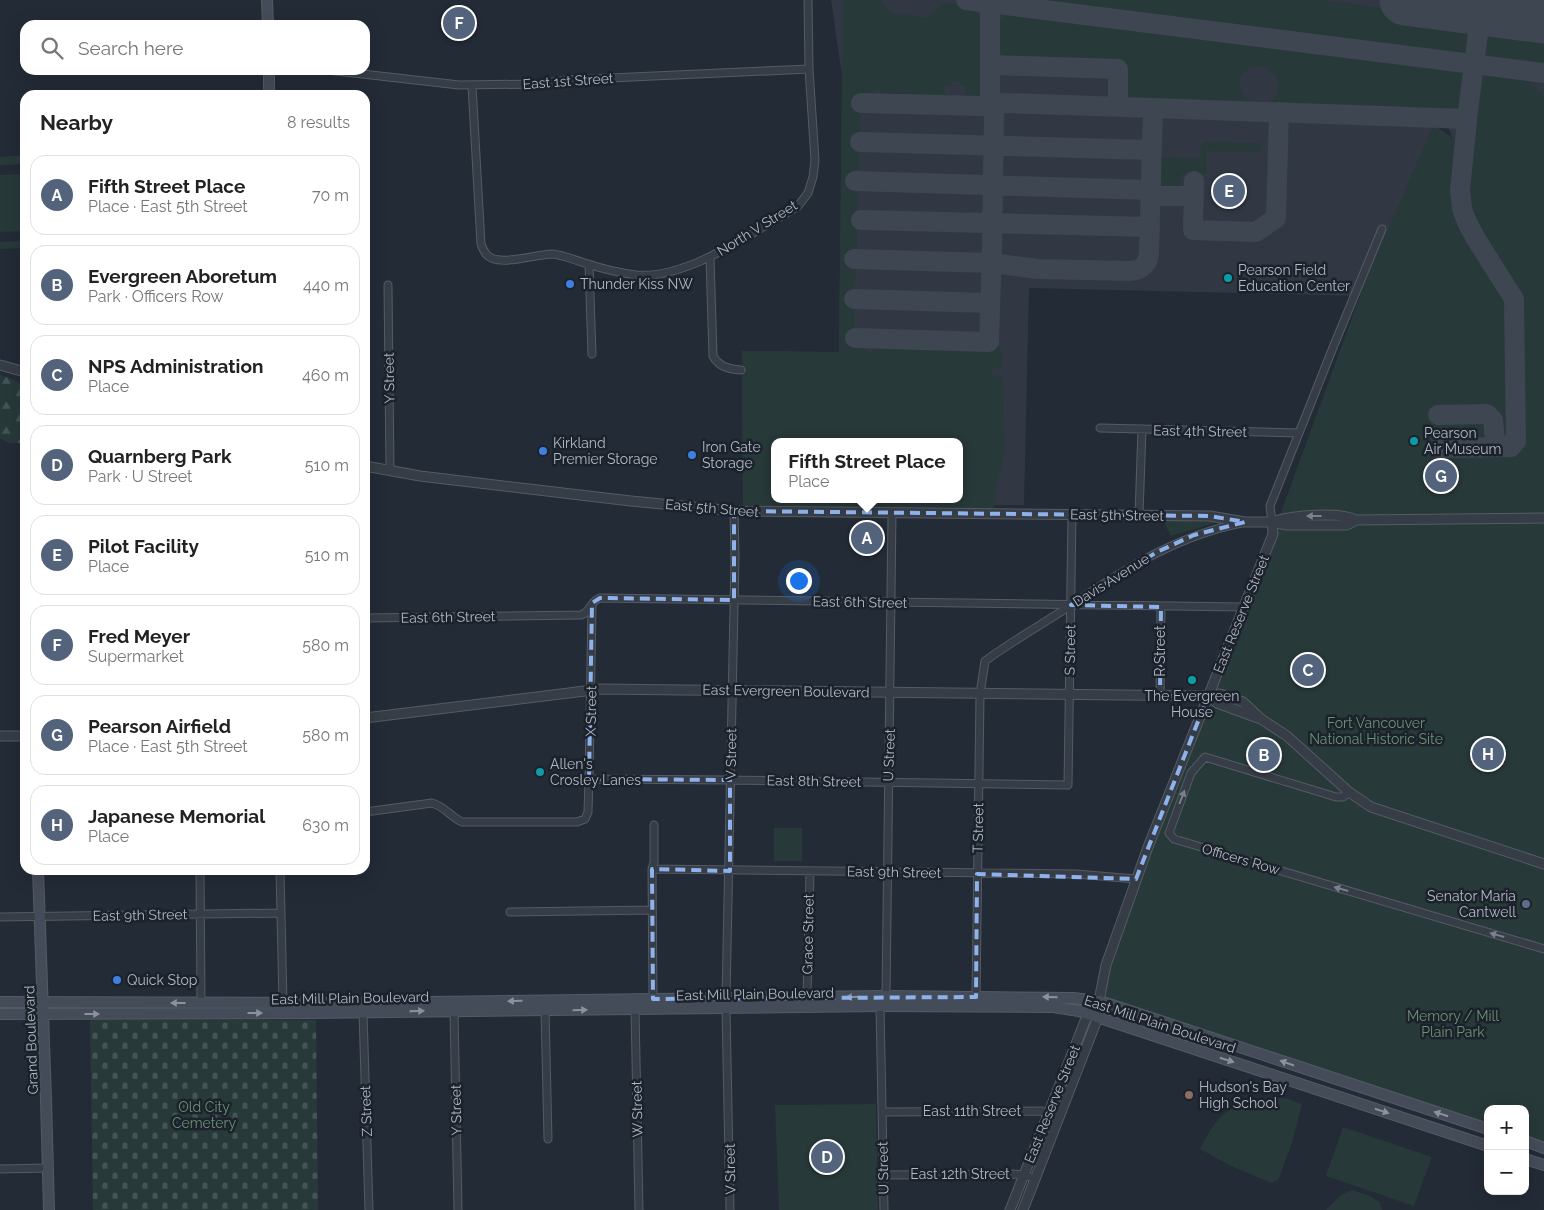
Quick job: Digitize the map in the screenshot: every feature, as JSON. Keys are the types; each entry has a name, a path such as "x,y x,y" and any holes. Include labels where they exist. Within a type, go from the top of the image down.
{"main road":[{"path":"267,0 268,20"},
{"path":"268,75 269,90"},
{"name":"Grand Boulevard","path":"38,875 49,1210"},
{"name":"East Mill Plain Boulevard","path":"0,1014 635,1009 807,997 1073,998 1099,1001 1484,1128"},
{"name":"East Mill Plain Boulevard","path":"0,1002 282,1003 653,999 726,1003 1053,1007 1079,1011 1484,1145"},
{"path":"1529,1142 1544,1148"},
{"path":"1529,1160 1544,1165"}],"street":[{"name":"North V Street","path":"741,370 722,366 713,356 710,257 798,206 808,193 815,160 809,69 808,0"},
{"name":"East 1st Street","path":"370,75 472,86 809,69"},
{"path":"472,86 481,244 486,255 492,259 507,260 552,254 568,256 589,265 636,275 656,275 682,269 710,257"},
{"name":"East Reserve Street","path":"1010,1210 1048,1114 1099,1001 1106,965 1136,879 1272,534 1270,506 1382,229"},
{"path":"589,265 592,354"},
{"name":"Y Street","path":"388,285 390,470"},
{"path":"0,365 20,371"},
{"name":"East 4th Street","path":"1100,428 1300,433"},
{"path":"1139,515 1142,429"},
{"name":"East 5th Street","path":"370,467 462,481 734,511 1213,516 1245,522 1272,522 1287,525 1347,525 1356,520 1544,518"},
{"name":"V Street","path":"730,1210 726,1003 730,871 734,511"},
{"name":"U Street","path":"886,996 892,513"},
{"name":"S Street","path":"1068,785 1072,514"},
{"name":"Davis Avenue","path":"987,660 1156,552 1194,535 1245,522"},
{"name":"East 6th Street","path":"370,618 581,615 587,612 592,603 600,598 1243,607"},
{"name":"X Street","path":"370,811 432,803 440,805 452,817 462,822 577,822 585,819 588,812 592,690 592,603"},
{"name":"R Street","path":"1160,696 1161,607"},
{"name":"T Street","path":"976,997 980,694 983,670 987,660"},
{"name":"East Evergreen Boulevard","path":"370,717 617,688 1160,696 1208,696 1220,694 1243,702 1261,719 1287,736 1349,792 1376,810 1544,864"},
{"path":"0,736 20,736"},
{"name":"Officers Row","path":"1349,792 1343,797 1336,797 1205,756 1191,773 1169,833 1174,839 1544,949"},
{"name":"East 8th Street","path":"589,779 1068,785"},
{"path":"653,999 652,869 654,862 654,825"},
{"name":"East 9th Street","path":"652,869 1076,874 1136,879"},
{"name":"Grace Street","path":"807,997 810,871"},
{"path":"200,875 201,1003"},
{"path":"280,875 282,1003"},
{"path":"510,912 652,910"},
{"name":"East 9th Street","path":"0,917 280,914"},
{"name":"U Street","path":"880,1006 884,1210"},
{"name":"W Street","path":"635,1009 639,1210"},
{"path":"545,1010 548,1139"},
{"name":"Y Street","path":"454,1011 458,1210"},
{"name":"Z Street","path":"364,1012 369,1210"},
{"name":"East Reserve Street","path":"1023,1210 1059,1118 1093,1016"},
{"name":"East 11th Street","path":"882,1112 1041,1111 1059,1118"},
{"path":"0,1169 48,1168"},
{"name":"East 12th Street","path":"884,1175 1024,1175 1036,1179"}],"highlighted area":[{"path":"734,511 1210,516 1245,522 1194,535 1157,552 1071,605 1161,607 1160,696 1208,696 1136,879 977,874 976,997 653,999 652,869 730,871 730,780 589,779 592,603 600,598 734,600"}],"shaded area":[{"path":"831,0 1544,0 1544,108 1478,150 1460,156 1447,124 1434,125 1360,296 1029,288 1024,505 743,505 742,351 839,352 842,75"}],"green space":[{"path":"843,0 881,0 891,13 927,18 942,3 966,6 976,11 983,21 983,98 981,102 961,102 960,96 966,95 966,86 961,86 960,81 952,81 950,86 944,86 945,95 952,95 949,102 909,101 908,94 902,95 902,100 894,100 894,94 888,94 887,100 880,100 880,90 874,90 873,100 861,100 861,106 865,108 864,114 861,114 860,131 857,132 859,169 856,171 855,191 858,191 858,209 855,210 854,230 857,231 857,249 854,250 853,269 856,270 852,309 855,310 855,341 866,343 866,352 873,352 874,343 999,347 1003,358 1002,366 1001,368 992,369 992,375 1002,377 1003,381 1005,452 997,484 995,506 991,510 743,505 742,351 839,352"},
{"path":"1035,0 1321,0 1460,18 1469,30 1471,42 1470,48 1466,52 1451,56 1052,6 1038,3"},
{"path":"1487,0 1544,0 1544,7"},
{"path":"1010,13 1020,13 1460,68 1466,72 1466,92 1460,112 1454,114 1138,101 1126,90 1125,63 1016,60 1008,58 1001,53 995,39 998,24","holes":["1260,66 1270,70 1277,78 1279,88 1274,98 1265,104 1256,105 1248,101 1243,93 1240,85 1241,76 1248,69"]},
{"path":"1502,23 1544,28 1544,68 1498,62 1484,54 1482,39 1492,29"},
{"name":"Fort Vancouver National Historic Site","path":"1487,71 1525,76 1544,96 1544,1148 1529,1143 1529,1105 1484,1105 1484,1128 1106,1000 1101,988 1106,965 1273,534 1360,296 1434,125 1470,150 1481,72"},
{"path":"1202,143 1261,143 1261,152 1207,151 1207,174 1181,174 1181,187 1178,191 1164,191 1159,185 1160,157 1199,159"},
{"path":"20,155 20,164 0,165 0,157"},
{"path":"20,174 20,231 0,232 0,175"},
{"path":"20,241 20,248 0,249 0,242"},
{"path":"0,375 20,384 20,443 10,443 0,439"},
{"path":"1165,520 1215,523 1171,536 1166,527"},
{"path":"774,828 802,828 802,861 774,861"},
{"name":"Old City Cemetery","path":"90,1020 316,1020 318,1210 93,1210"},
{"path":"1274,1097 1302,1104 1292,1143 1278,1180 1271,1183 1229,1165 1200,1149 1213,1126 1228,1111 1248,1101"},
{"path":"876,1104 878,1210 779,1210 775,1105"},
{"path":"1343,1127 1432,1157 1414,1206 1326,1176"},
{"path":"1352,1190 1370,1196 1380,1203 1382,1210 1326,1210 1342,1194"}],"taxiway":[{"path":"966,0 1544,73"},
{"path":"855,338 989,342 994,114 990,96 990,3"},
{"path":"1439,448 1511,447 1516,441 1514,299 1467,222 1462,209 1460,190 1481,10"},
{"path":"990,65 1118,69 1118,106"},
{"path":"854,259 992,263 1037,269 1131,271 1144,266 1149,253 1153,108 1005,103 981,106 861,103"},
{"path":"1153,108 1467,119"},
{"path":"1194,181 1193,230 1256,232 1276,218 1279,112"},
{"path":"860,142 1152,150"},
{"path":"855,181 1151,190"},
{"path":"1150,196 1194,196"},
{"path":"861,220 1150,227"},
{"path":"854,299 990,303"},
{"path":"1438,415 1487,414 1493,420 1495,441 1505,447"}],"runway":[{"path":"1405,0 1544,18"}],"place":[{"name":"Fred Meyer","path":"459,23"},
{"name":"Pilot Facility","path":"1229,191"},
{"name":"Pearson Field Education Center","path":"1228,278"},
{"name":"Thunder Kiss NW","path":"570,284"},
{"name":"Pearson Air Museum","path":"1414,441"},
{"name":"Kirkland Premier Storage","path":"543,451"},
{"name":"Iron Gate Storage","path":"692,455"},
{"name":"Pearson Airfield","path":"1441,476"},
{"name":"Fifth Street Place","path":"867,538"},
{"name":"NPS Administration","path":"1308,670"},
{"name":"The Evergreen House","path":"1192,680"},
{"name":"Japanese Memorial","path":"1488,754"},
{"name":"Evergreen Aboretum","path":"1264,755"},
{"name":"Allen's Crosley Lanes","path":"540,772"},
{"name":"Senator Maria Cantwell","path":"1526,904"},
{"name":"Quick Stop","path":"117,980"},
{"name":"Hudson's Bay High School","path":"1189,1095"},
{"name":"Quarnberg Park","path":"827,1157"}],"park label":[{"name":"Memory / Mill Plain Park","path":"1453,1024"}]}
